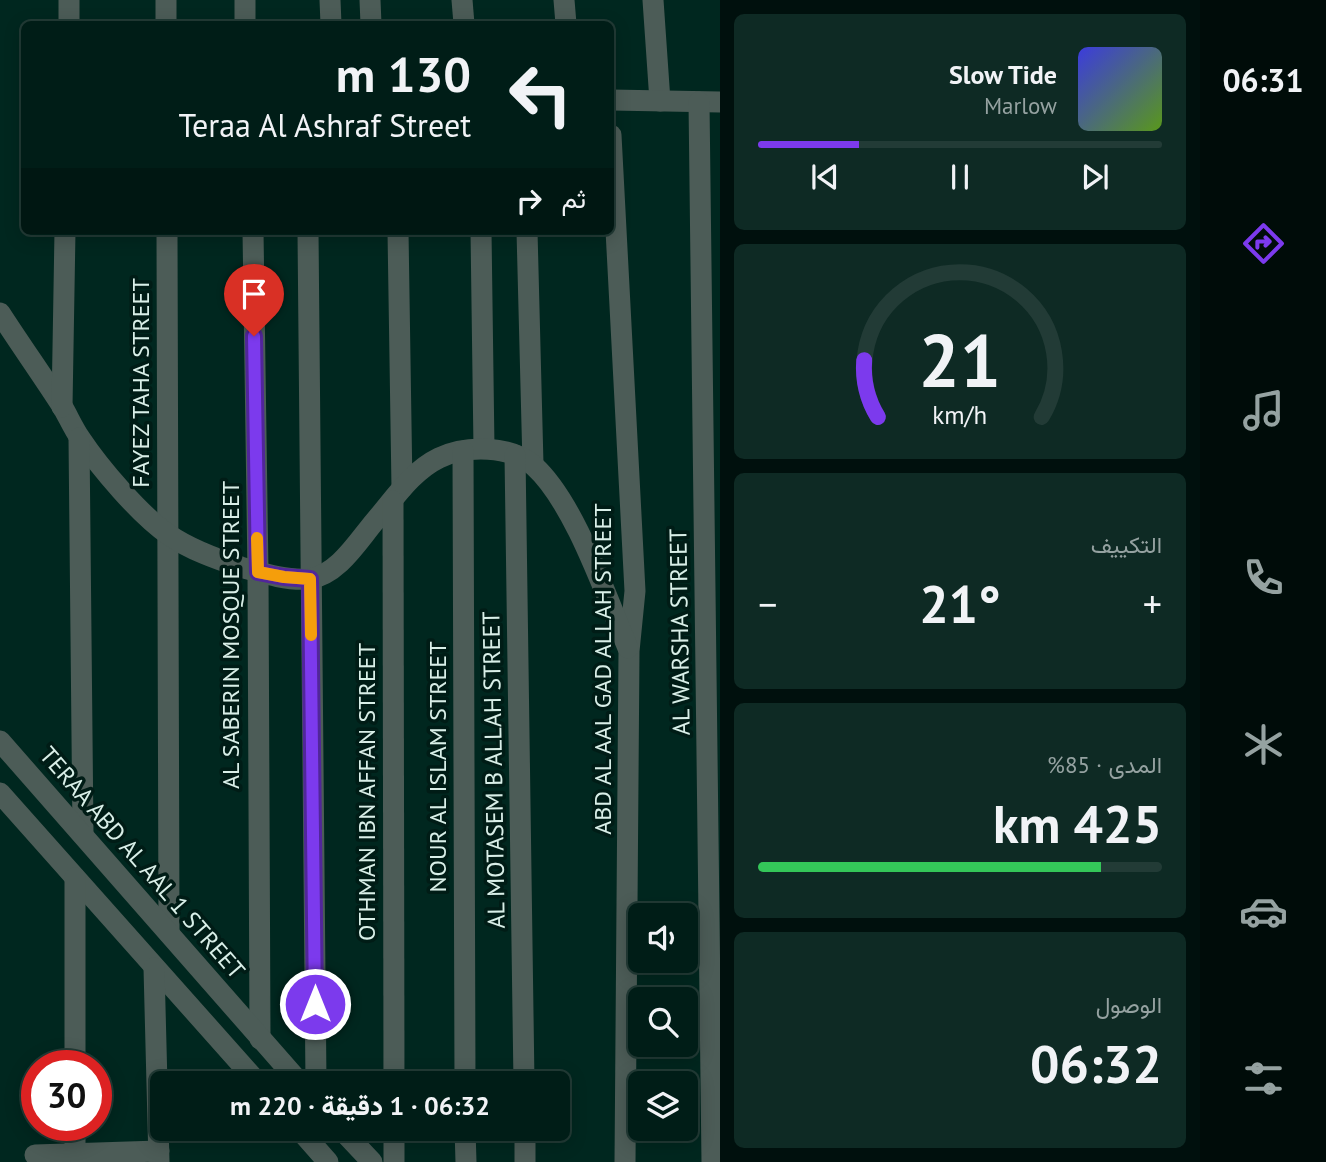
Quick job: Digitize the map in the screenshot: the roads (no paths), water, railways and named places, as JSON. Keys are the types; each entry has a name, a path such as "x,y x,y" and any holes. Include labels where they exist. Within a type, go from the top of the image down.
{"street":[{"path":"69,0 69,21"},
{"path":"166,0 166,21"},
{"path":"245,0 245,21"},
{"path":"330,0 331,21"},
{"path":"370,0 371,21"},
{"path":"463,0 464,21"},
{"path":"564,0 566,21"},
{"path":"653,0 660,101"},
{"path":"614,100 710,102"},
{"name":"AL WARSHA STREET","path":"710,102 712,1162"},
{"name":"ABD AL AAL GAD ALLAH STREET","path":"614,191 635,591 629,650 625,1162"},
{"path":"62,407 65,235"},
{"name":"FAYEZ TAHA STREET","path":"167,235 169,933"},
{"name":"AL SABERIN MOSQUE STREET","path":"253,235 260,1038"},
{"path":"308,235 316,1071"},
{"name":"OTHMAN IBN AFFAN STREET","path":"394,1071 398,235"},
{"name":"NOUR AL ISLAM STREET","path":"465,1071 474,450 481,235"},
{"name":"AL MOTASEM B ALLAH STREET","path":"524,1071 524,460 527,235"},
{"path":"0,313 62,407 79,438 135,504 169,535 212,558 258,572 310,579 327,571 342,560 398,494 439,458 474,450 524,460 551,484 566,508 629,650"},
{"path":"79,438 83,834"},
{"name":"TERAA ABD AL AAL 1 STREET","path":"0,741 289,1071"},
{"path":"0,793 247,1071"},
{"path":"30,827 57,804"},
{"path":"75,878 75,1050"},
{"path":"35,1155 159,1157 154,968"},
{"path":"75,1141 75,1154"},
{"path":"310,1141 328,1162"},
{"path":"352,1141 372,1162"},
{"path":"394,1141 394,1162"},
{"path":"466,1141 466,1162"},
{"path":"525,1141 526,1162"}]}
